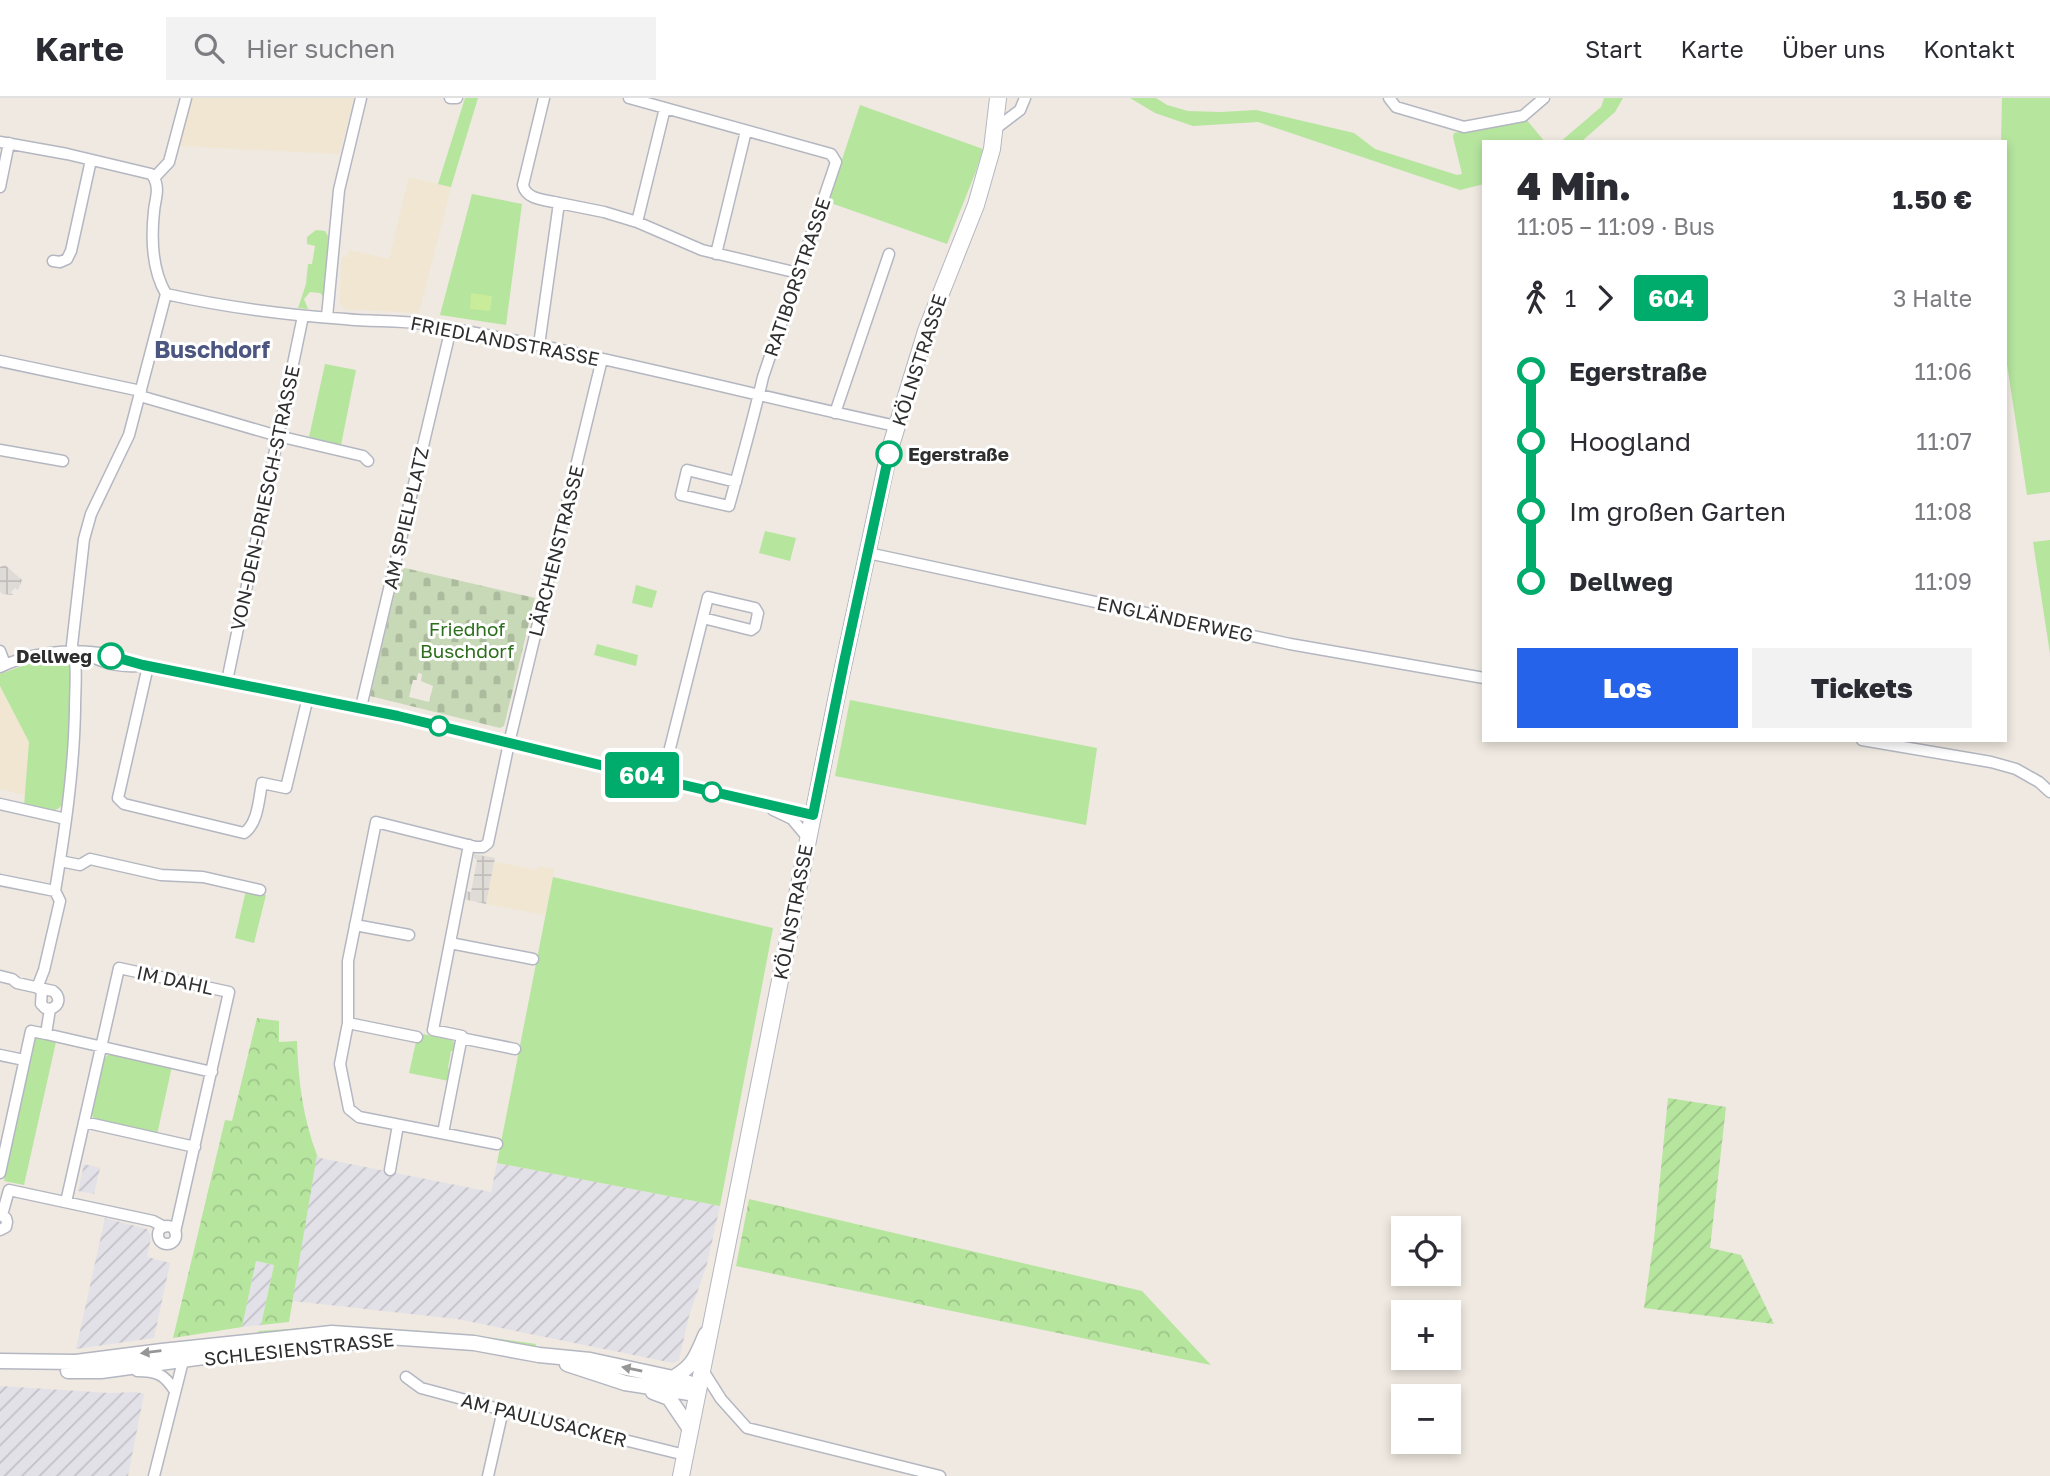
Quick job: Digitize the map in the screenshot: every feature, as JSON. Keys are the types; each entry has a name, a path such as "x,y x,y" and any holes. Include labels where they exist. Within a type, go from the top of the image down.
{"main road":[{"name":"KÖLNSTRASSE","path":"681,1476 837,695 896,426 926,331 976,205 987,170 998,103"}],"street":[{"path":"154,178 169,162 186,98"},
{"path":"327,317 339,190 360,98"},
{"path":"450,98 457,98"},
{"path":"544,98 523,185 529,196 604,212 637,222 716,254 798,273"},
{"path":"629,98 746,131 716,254"},
{"path":"998,103 1009,107 1024,98"},
{"path":"995,128 1020,110 1024,98"},
{"path":"1389,98 1396,107 1464,127 1523,116 1544,98"},
{"path":"637,222 665,108"},
{"name":"RATIBORSTRASSE","path":"746,131 831,154 835,160 759,395"},
{"path":"0,187 4,143 151,174 158,185 153,221 154,250 159,281 166,294 124,448 91,514 84,539 72,645 79,652"},
{"path":"53,261 67,260 71,251 91,160"},
{"path":"539,345 559,203"},
{"path":"835,412 890,254"},
{"name":"FRIEDLANDSTRASSE","path":"166,294 215,304 303,316 400,321 451,328 539,345 896,426"},
{"name":"VON-DEN-DRIESCH-STRASSE","path":"227,681 303,316"},
{"name":"AM SPIELPLATZ","path":"361,707 451,328"},
{"name":"LÄRCHENSTRASSE","path":"469,845 483,847 488,843 509,743 602,359"},
{"path":"0,361 141,393 278,436 363,456 368,461"},
{"path":"736,482 687,470 681,495 729,506 736,482 759,395"},
{"path":"0,450 63,461"},
{"name":"ENGLÄNDERWEG","path":"867,553 1290,644 1482,678"},
{"path":"662,780 708,597 755,608 758,613 755,627 751,630 703,618"},
{"path":"0,650 3,666 42,653 79,652 110,656 361,707 813,815"},
{"path":"39,988 60,901 55,891 73,758 76,662 79,652"},
{"path":"146,665 118,793 120,801 244,833 253,824 262,783 286,788 308,697"},
{"path":"1873,742 2003,765 2023,772 2050,792"},
{"path":"757,802 792,819 808,838"},
{"path":"0,804 66,819"},
{"path":"443,1133 462,1035 433,1030 469,845 376,822 348,961 348,1023 340,1064 349,1109 359,1117 398,1125 497,1143"},
{"path":"60,861 80,865 90,859 161,875 203,877 260,890"},
{"path":"0,880 55,891"},
{"path":"355,925 409,935"},
{"path":"450,943 533,959"},
{"name":"IM DAHL","path":"119,968 229,992 212,1072 195,1147 170,1229 153,1222 66,1202 119,968"},
{"path":"0,976 53,991 58,995 58,1004 50,1009 46,1034"},
{"path":"348,1023 417,1037"},
{"path":"0,1173 31,1031 212,1072"},
{"path":"461,1038 515,1049"},
{"path":"0,1055 24,1060"},
{"path":"84,1122 195,1147"},
{"path":"390,1170 398,1125"},
{"path":"0,1230 6,1227 7,1222 1,1215 4,1189 66,1202"},
{"path":"673,1378 692,1365 712,1320"},
{"name":"SCHLESIENSTRASSE","path":"101,1371 185,1355 332,1333 474,1343 539,1355 590,1360 673,1378 697,1390"},
{"path":"154,1476 185,1355"},
{"name":"SCHLESIENSTRASSE","path":"0,1361 76,1362 185,1355"},
{"name":"SCHLESIENSTRASSE","path":"539,1355 625,1383 697,1390"},
{"path":"702,1368 721,1399 747,1428 940,1476"},
{"name":"SCHLESIENSTRASSE","path":"0,1369 158,1373 175,1391"},
{"name":"AM PAULUSACKER","path":"406,1377 421,1388 685,1455"},
{"path":"625,1383 669,1398 690,1429"},
{"path":"697,1390 721,1399"},
{"path":"488,1476 503,1410"}],"shaded area":[{"path":"191,98 354,98 339,154 178,146"},
{"path":"409,177 451,187 419,313 345,309 340,304 341,257 348,257 349,250 389,259"},
{"path":"5,565 22,580 18,590 15,588 11,592 13,595 2,594 0,591 0,567"},
{"path":"0,686 29,742 25,795 0,789"},
{"path":"474,854 495,858 486,904 463,899 464,891 471,892 477,860"},
{"path":"495,862 537,870 538,866 554,869 545,915 486,904"},
{"path":"317,1155 320,1158 491,1192 497,1163 720,1206 707,1264 689,1316 679,1360 673,1363 457,1319 292,1301"},
{"path":"84,1164 100,1168 94,1194 78,1191"},
{"path":"105,1218 147,1229 151,1238 147,1257 170,1263 154,1338 76,1349"},
{"path":"256,1261 274,1265 261,1325 242,1327"},
{"path":"0,1386 144,1394 128,1476 0,1476"}],"green space":[{"path":"465,98 478,98 451,187 438,184"},
{"path":"1130,98 1156,98 1167,105 1188,111 1256,110 1354,133 1375,149 1457,175 1462,174 1454,133 1526,119 1543,140 1482,140 1482,184 1460,190 1258,122 1193,126 1155,113"},
{"path":"1604,98 1623,98 1615,112 1583,140 1562,140 1601,107"},
{"path":"2002,98 2050,98 2050,492 2027,495 2007,365 2007,140 2001,140"},
{"path":"860,105 983,149 947,244 828,202"},
{"path":"472,194 522,204 506,325 440,315"},
{"path":"316,230 325,231 328,236 324,297 320,293 310,292 304,299 308,309 298,308 315,246 307,244 307,237"},
{"path":"471,293 492,296 490,311 470,309"},
{"path":"325,364 356,370 341,445 309,437"},
{"path":"765,531 796,538 790,561 759,553"},
{"path":"2050,540 2050,654 2033,542"},
{"name":"Friedhof Buschdorf","path":"405,568 535,598 504,726 500,728 370,696 400,571","holes":["418,673 422,674 421,681 433,686 429,702 409,697 413,680 417,680"]},
{"path":"636,585 657,591 652,608 632,603"},
{"path":"597,644 638,655 636,666 594,655"},
{"path":"67,659 72,663 69,743 63,803 56,810 46,811 24,806 29,742 0,686 0,674 33,662"},
{"path":"850,700 1097,748 1086,825 835,776"},
{"path":"553,877 773,928 720,1206 497,1163"},
{"path":"246,890 266,895 254,943 235,938"},
{"path":"257,1018 279,1021 279,1042 297,1041 302,1099 317,1155 289,1322 261,1325 274,1265 256,1261 242,1327 173,1338 225,1120 232,1121"},
{"path":"418,1033 454,1042 455,1051 451,1051 448,1068 451,1070 449,1081 409,1073"},
{"path":"36,1037 56,1042 24,1185 4,1181 26,1069 29,1069"},
{"path":"111,1053 172,1066 157,1135 93,1119 104,1058"},
{"path":"1668,1098 1726,1107 1710,1248 1741,1255 1774,1324 1644,1308 1654,1239"},
{"path":"749,1199 1142,1291 1211,1365 736,1266"},
{"path":"320,1327 428,1331 536,1344 535,1347 259,1334 258,1331"}],"bus line":[{"name":"604","path":"111,656 143,665 361,707 813,815 889,454"}],"place":[{"name":"Egerstraße","path":"889,454"},
{"name":"Dellweg","path":"111,656"}],"district":[{"name":"Buschdorf","path":"212,350"}]}
